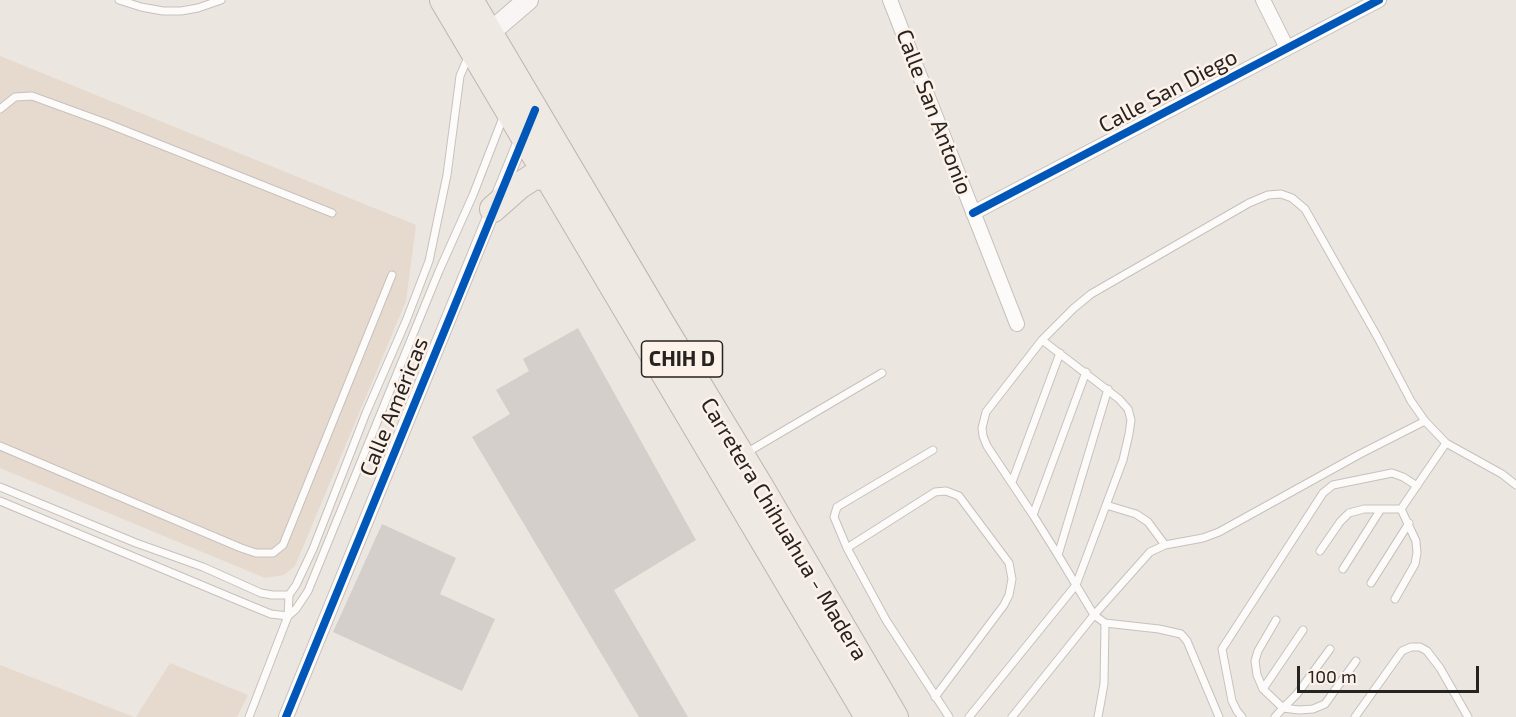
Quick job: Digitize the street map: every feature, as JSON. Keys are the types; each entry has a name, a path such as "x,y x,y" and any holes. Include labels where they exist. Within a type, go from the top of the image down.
{"highway":[{"name":"Carretera Chihuahua - Madera","path":"443,0 481,40 513,95 523,135 548,176 731,462 809,569 895,717"},
{"name":"Carretera Chihuahua - Madera","path":"470,0 481,40"},
{"name":"Carretera Chihuahua - Madera","path":"513,95 534,110 731,462 791,589 868,717"},
{"path":"493,209 533,177 548,176"},
{"path":"791,589 797,589 805,584 809,569"},
{"path":"812,625 820,613 834,613"}],"street":[{"path":"481,40 528,0"},
{"name":"Calle San Antonio","path":"890,0 1017,324"},
{"path":"1263,0 1287,48"},
{"name":"Calle San Diego","path":"973,213 1379,0"},
{"name":"Calle Américas","path":"286,717 534,110"}],"lane":[{"path":"119,0 163,11 181,11 221,0"},
{"path":"249,717 288,616 289,595 313,549 429,261 445,184 460,76 481,40"},
{"path":"0,501 271,614 288,616 309,591 513,95"},
{"path":"0,109 15,97 32,96 117,127 332,213"},
{"path":"1220,717 1187,641 1181,634 1105,623 1094,615 1033,515 987,446 983,436 983,420 986,412 1042,340 1091,294 1249,203 1268,195 1281,194 1292,198 1305,209 1411,401 1425,421 1446,443 1502,474 1516,485"},
{"path":"0,446 240,548 256,553 273,554 283,545 392,275"},
{"path":"969,717 1076,585 1123,460 1131,420 1128,409 1108,389 1042,340"},
{"path":"1012,482 1060,353"},
{"path":"1033,515 1086,372"},
{"path":"731,462 882,373"},
{"path":"1058,555 1108,389"},
{"path":"1012,717 1094,615 1150,552 1165,545 1203,538 1219,532 1425,421"},
{"path":"1401,509 1446,443"},
{"path":"933,450 837,507 834,512 835,522 900,644 949,717"},
{"path":"1242,717 1232,701 1222,649 1323,493 1333,485 1392,474 1404,477 1417,486"},
{"path":"0,487 136,543 204,567 261,592 272,595 289,595"},
{"path":"848,548 935,492 946,491 959,496 1009,562 1012,579 1009,595 935,697"},
{"path":"1106,505 1142,518 1157,532 1165,545"},
{"path":"1343,568 1382,509"},
{"path":"1320,551 1349,513 1357,510 1401,509"},
{"path":"1395,599 1414,564 1417,553 1416,541 1401,509"},
{"path":"1371,584 1408,523"},
{"path":"1276,620 1258,651 1255,661 1257,675 1263,689 1283,708 1306,709 1325,704 1356,661"},
{"path":"1098,717 1104,684 1105,623"},
{"path":"1263,689 1303,630"},
{"path":"1355,717 1402,651 1411,647 1420,647 1427,651 1440,668 1468,717"},
{"path":"1275,717 1297,694 1330,649"}],"shaded area":[{"path":"0,56 416,225 406,301 295,566 284,575 265,578 0,468"},
{"path":"170,663 248,695 237,717 136,717"},
{"path":"0,665 134,717 0,717"}],"building":[{"path":"578,328 696,540 614,590 688,717 639,717 472,437 510,414 496,390 529,371 523,359"},
{"path":"382,524 456,558 440,594 495,619 462,691 333,632"}],"cycle path":[{"path":"973,213 1379,0"},
{"path":"286,717 535,110"}]}
